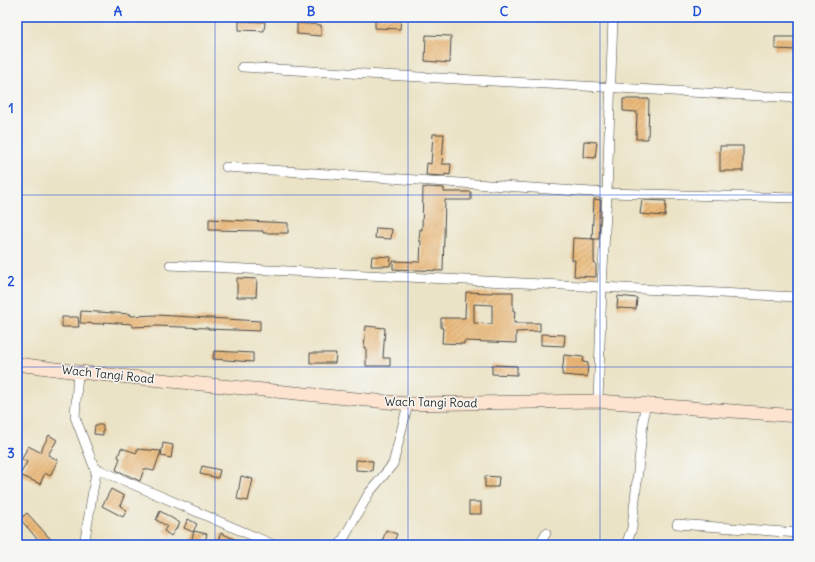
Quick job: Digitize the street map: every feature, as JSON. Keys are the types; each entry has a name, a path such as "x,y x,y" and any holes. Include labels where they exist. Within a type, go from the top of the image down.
{"main road":[{"name":"Wach Tangi Road","path":"17,364 78,372 408,404 598,401 798,416"}],"street":[{"path":"598,401 613,17"},
{"path":"242,67 798,98"},
{"path":"226,168 607,194 798,198"},
{"path":"170,265 798,297"},
{"path":"78,372 75,417 96,472 84,545"},
{"path":"340,545 369,493 393,464 408,404"},
{"path":"626,545 632,528 645,404"},
{"path":"95,468 274,545"},
{"path":"677,524 798,533"},
{"path":"539,545 546,533"}],"building":[{"path":"375,17 401,17 400,29 375,28"},
{"path":"239,21 265,22 264,31 239,30"},
{"path":"297,23 321,25 321,36 297,34"},
{"path":"426,35 451,36 450,63 425,61"},
{"path":"775,37 798,37 798,50 775,49"},
{"path":"623,99 649,99 648,139 636,139 637,112 623,111"},
{"path":"433,134 444,134 442,164 451,164 450,175 426,175 427,163 431,164"},
{"path":"584,141 597,142 595,158 583,157"},
{"path":"720,146 743,146 743,171 720,171"},
{"path":"423,187 444,188 444,192 471,192 471,200 445,200 443,271 393,269 393,261 420,262 421,241 419,241 420,229 422,230"},
{"path":"594,199 601,200 599,239 592,239"},
{"path":"642,200 666,201 665,216 640,214"},
{"path":"209,219 288,223 288,233 209,230"},
{"path":"376,228 392,229 391,239 375,238"},
{"path":"573,238 594,239 594,263 596,264 596,277 574,276 575,260 572,260"},
{"path":"372,256 391,257 390,266 371,266"},
{"path":"237,278 257,279 256,297 237,297"},
{"path":"466,292 513,292 513,311 515,311 514,323 540,323 540,331 516,332 516,343 464,341 464,344 442,343 443,328 441,328 441,318 465,318","holes":["474,304 492,305 492,324 474,323"]},
{"path":"618,296 637,298 636,309 617,308"},
{"path":"81,311 131,314 130,316 157,315 260,321 260,331 156,326 132,327 132,324 104,322 104,324 80,323"},
{"path":"62,317 78,317 79,327 62,327"},
{"path":"366,326 385,328 383,358 390,358 390,366 366,366 366,348 364,348"},
{"path":"541,334 565,335 564,346 541,345"},
{"path":"214,351 253,353 253,362 213,359"},
{"path":"310,353 336,353 335,363 310,363"},
{"path":"564,355 584,357 583,362 588,363 587,377 562,375"},
{"path":"492,365 517,366 517,375 492,374"},
{"path":"95,425 103,425 103,435 94,434"},
{"path":"49,435 57,440 48,455 58,460 50,476 45,473 40,484 20,475 27,462 22,459 28,446 40,452"},
{"path":"163,443 173,445 171,458 161,456"},
{"path":"121,448 137,453 137,449 161,451 154,471 144,469 140,481 116,470 120,458 118,457"},
{"path":"356,460 373,461 372,471 356,470"},
{"path":"202,466 220,470 218,478 200,474"},
{"path":"241,476 253,479 248,501 237,499"},
{"path":"485,476 499,477 498,487 485,487"},
{"path":"111,489 124,496 120,506 127,510 123,517 102,506"},
{"path":"469,502 481,502 481,514 469,514"},
{"path":"160,511 180,523 171,536 164,531 167,526 156,520"},
{"path":"27,513 56,545 36,545 39,541 20,519"},
{"path":"188,519 197,524 193,532 184,528"},
{"path":"386,530 397,534 393,545 381,545"},
{"path":"194,531 207,534 204,545 191,543"},
{"path":"221,533 247,545 216,545"}]}
